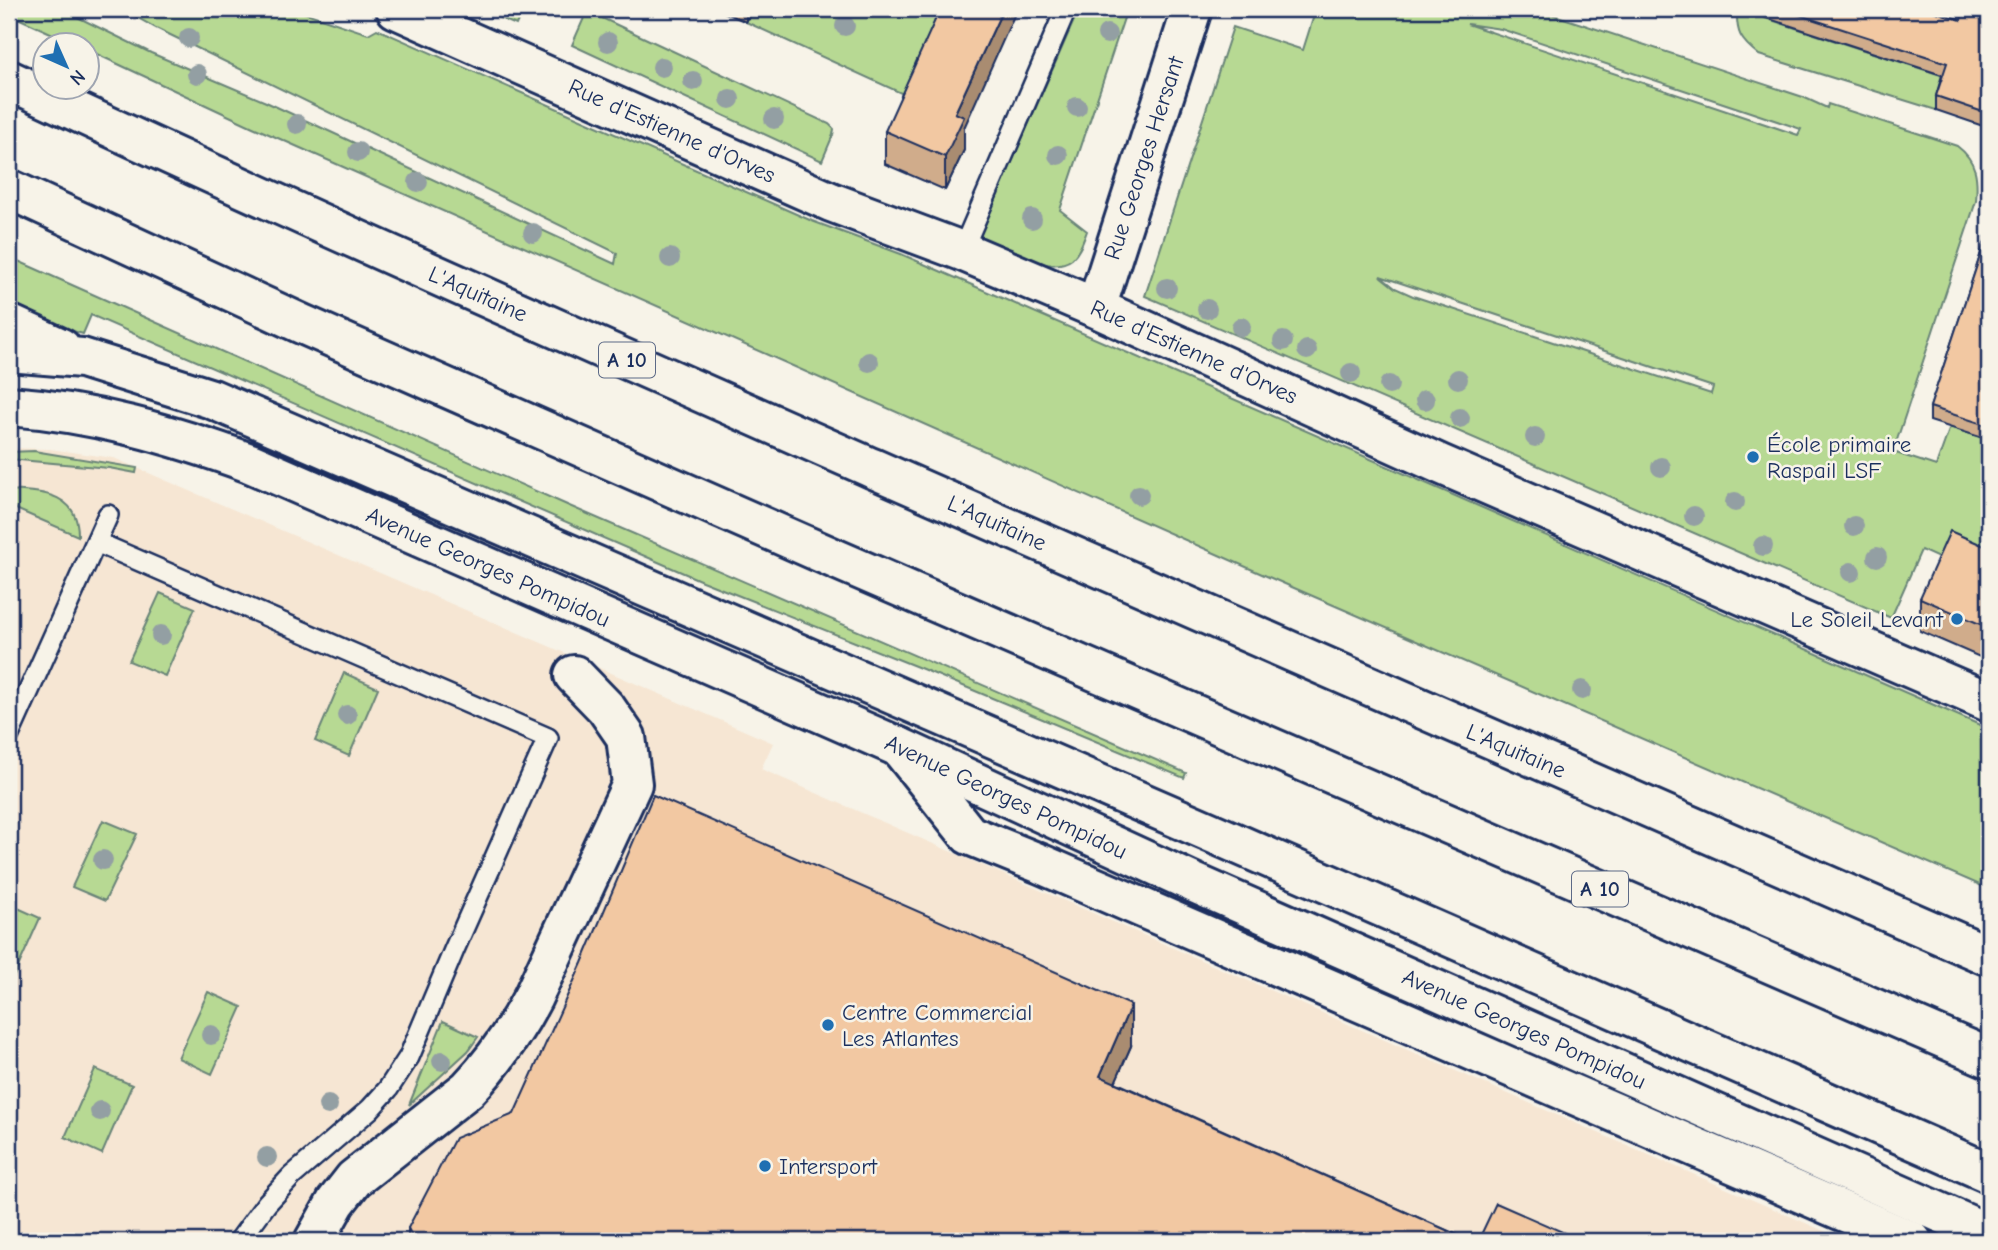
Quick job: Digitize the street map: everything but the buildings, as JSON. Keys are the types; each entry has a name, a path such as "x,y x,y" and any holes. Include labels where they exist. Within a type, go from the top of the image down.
{"main road":[{"name":"Rue d'Estienne d'Orves","path":"396,9 831,202 962,251 1097,308 1440,464 1989,702"},
{"name":"Rue Georges Hersant","path":"1097,308 1192,9"},
{"name":"L'Aquitaine","path":"9,80 380,251 1247,634 1989,956"},
{"name":"A 10","path":"9,189 467,397 1989,1058"},
{"path":"9,324 82,358"},
{"name":"Avenue Georges Pompidou","path":"9,352 82,358 212,399 1989,1173"},
{"name":"Avenue Georges Pompidou","path":"9,406 56,410 137,426 196,443 250,463 899,747 1192,883 1989,1234"},
{"path":"314,1241 336,1202 354,1179 468,1089 483,1073 516,1031 534,998 632,784 626,737 606,708 575,674"},
{"path":"899,747 969,835 1912,1241"}],"lane":[{"path":"962,251 1066,9"},
{"path":"9,735 108,515"},
{"path":"96,542 548,738 409,1058 388,1089 370,1109 292,1176 267,1203 239,1241"}],"shaded area":[{"path":"9,448 50,449 114,458 773,743 761,769 1847,1241 9,1241"}],"green space":[{"path":"9,9 61,9 151,53 266,102 615,264 617,253 122,9 294,9 368,34 377,29 812,221 901,254 1989,729 1989,889 1271,578 253,127 102,57 102,32 48,32 9,14"},
{"path":"479,9 523,9 516,25"},
{"path":"752,9 955,9 914,99 746,22"},
{"path":"1079,9 1127,9 1060,210 1087,231 1072,259 1051,265 1012,253 979,237"},
{"name":"École primaire Raspail LSF","path":"1316,9 1536,9 1803,97 1827,108 1828,104 1957,146 1969,158 1975,170 1976,201 1893,452 1936,466 1950,427 1989,440 1989,581 1921,550 1891,618 1145,296 1233,27 1303,50","holes":["1467,24 1501,29 1801,129 1798,135","1380,276 1713,387 1711,394 1413,296 1395,288"]},
{"path":"1737,9 1947,77 1936,110 1759,55 1740,35"},
{"path":"587,11 829,124 834,129 833,135 822,161 572,45"},
{"path":"9,257 567,505 1186,773 1184,778 702,581 91,315 83,334 9,308"},
{"path":"34,451 137,468 136,473 9,459 9,452"},
{"path":"9,490 46,494 66,503 77,522 78,536 9,506"},
{"path":"160,593 195,608 165,676 129,661"},
{"path":"344,673 378,688 349,756 315,741"},
{"path":"103,820 137,834 105,901 72,887"},
{"path":"9,904 40,918 10,985 9,984"},
{"path":"208,992 242,1007 212,1074 178,1058"},
{"path":"443,1021 478,1037 468,1051 409,1105"},
{"path":"95,1069 132,1085 102,1154 65,1137"}],"place":[{"name":"École primaire Raspail LSF","path":"1753,457"},
{"name":"Le Soleil Levant","path":"1957,619"},
{"name":"Centre Commercial Les Atlantes","path":"828,1025"},
{"name":"Intersport","path":"765,1166"}]}
